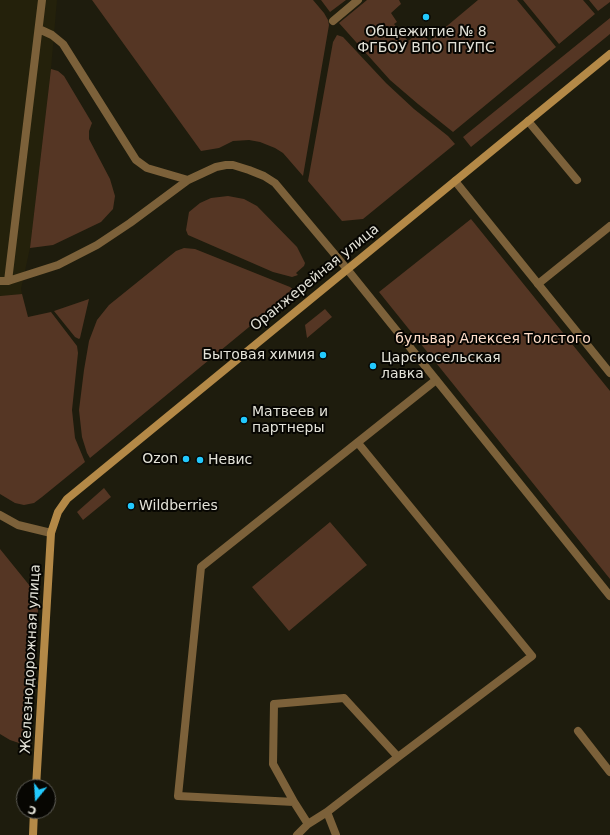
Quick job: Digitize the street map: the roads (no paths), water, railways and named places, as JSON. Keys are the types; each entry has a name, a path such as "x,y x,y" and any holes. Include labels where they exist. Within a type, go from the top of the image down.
{"street":[{"path":"42,0 4,281 58,265 97,245 130,223 188,180 216,167 233,165 264,176 275,183 347,269 610,596"},
{"path":"333,21 358,0"},
{"path":"39,30 52,35 63,44 136,160 147,168 188,180"},
{"name":"Оранжерейная улица","path":"51,533 58,512 67,499 610,54"},
{"path":"528,121 577,180"},
{"path":"455,181 610,373"},
{"path":"538,284 610,226"},
{"path":"294,802 178,796 201,567 436,380"},
{"path":"297,835 308,824 327,812 532,656 358,443"},
{"path":"0,515 18,525 51,533"},
{"name":"Железнодорожная улица","path":"36,779 51,533"},
{"path":"308,824 273,764 274,704 344,698 398,757"},
{"path":"578,731 610,772"},
{"path":"327,812 336,835"},
{"path":"32,835 33,819"}],"place":[{"name":"Общежитие № 8 ФГБОУ ВПО ПГУПС","path":"426,17"},
{"name":"Бытовая химия","path":"323,355"},
{"name":"Царскосельская лавка","path":"373,366"},
{"name":"Матвеев и партнеры","path":"244,420"},
{"name":"Ozon","path":"186,459"},
{"name":"Невис","path":"200,460"},
{"name":"Wildberries","path":"131,506"}],"park label":[{"name":"бульвар Алексея Толстого","path":"493,339"}]}
